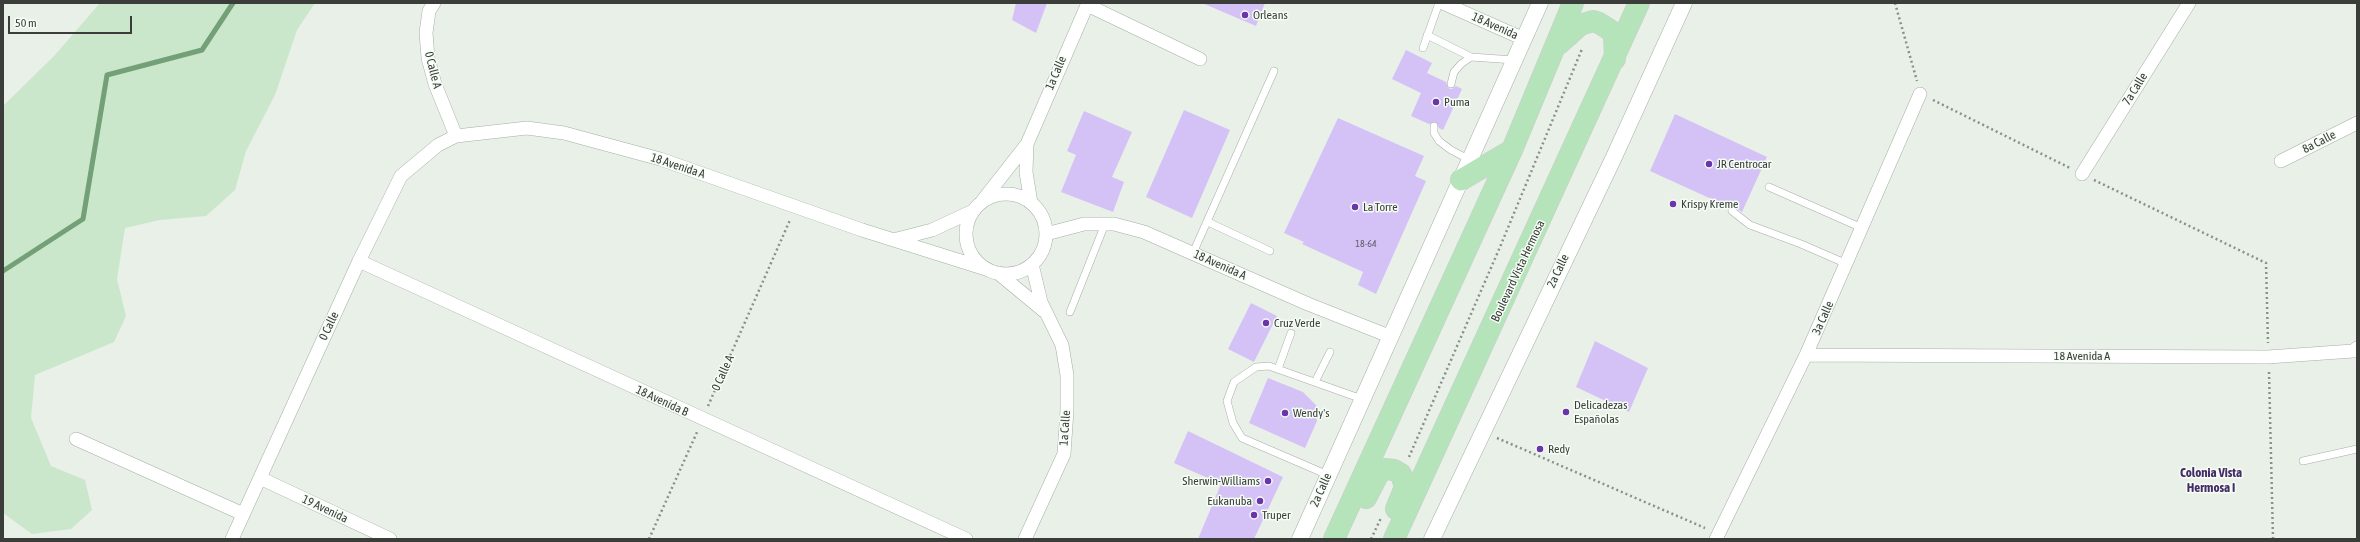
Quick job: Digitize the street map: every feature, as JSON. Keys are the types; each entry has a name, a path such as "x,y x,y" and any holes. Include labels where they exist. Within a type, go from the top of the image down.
{"main road":[{"path":"1337,532 1512,150 1574,3"},
{"name":"Boulevard Vista Hermosa","path":"1394,539 1640,3"},
{"path":"1554,50 1574,29 1586,22 1593,21 1610,30 1615,43 1615,59"},
{"path":"1461,180 1512,150"},
{"path":"1337,532 1360,510 1375,478 1379,473 1390,468 1401,474 1404,482 1403,492 1382,539"}],"street":[{"name":"0 Calle A","path":"434,3 429,11 426,32 428,58 435,84 456,136"},
{"name":"18 Avenida","path":"1443,3 1524,39"},
{"name":"2a Calle","path":"1300,539 1389,336 1540,3"},
{"name":"2a Calle","path":"1432,539 1614,157 1684,3"},
{"name":"7a Calle","path":"2082,174 2189,3"},
{"path":"1087,4 1200,59"},
{"name":"1a Calle","path":"982,202 1027,144 1087,4"},
{"name":"3a Calle","path":"1718,536 1806,355 1920,94"},
{"name":"8a Calle","path":"2281,162 2357,123"},
{"name":"18 Avenida A","path":"456,136 527,128 564,133 660,159 796,207 992,271"},
{"name":"0 Calle","path":"232,539 359,261 402,176 438,145 456,136"},
{"name":"1a Calle","path":"1027,144 1026,172 1031,203"},
{"path":"893,239 932,230 973,211 982,202 993,196 1006,194 1019,196 1031,203 1039,211 1046,234 1044,245 1032,264 1022,271 1010,274 992,271 976,260 969,249 966,230 973,211"},
{"name":"18 Avenida A","path":"1046,234 1084,224 1114,224 1144,232 1308,304 1389,336"},
{"name":"18 Avenida B","path":"359,261 702,420 966,539"},
{"name":"1a Calle","path":"1025,539 1064,454 1067,410 1067,375 1062,345 1037,290 1032,264"},
{"name":"1a Calle","path":"992,271 1047,313"},
{"name":"18 Avenida A","path":"1806,355 2268,357 2353,350 2357,348"},
{"path":"76,439 243,514"},
{"name":"19 Avenida","path":"260,478 390,539"}],"lane":[{"path":"1423,48 1439,3"},
{"path":"1428,35 1471,57 1515,60"},
{"path":"1451,84 1454,72 1461,64 1471,57"},
{"path":"1193,253 1274,71"},
{"path":"1434,126 1434,133 1439,141 1451,150 1470,160"},
{"path":"1769,187 1862,228"},
{"path":"1732,211 1750,225 1801,244 1847,264"},
{"path":"1208,222 1270,251"},
{"path":"1070,312 1104,224"},
{"path":"1278,369 1291,333"},
{"path":"1315,382 1330,352"},
{"path":"1328,475 1242,438 1233,423 1227,401 1234,382 1256,367 1269,366 1362,399"},
{"path":"2303,461 2357,449"}],"path":[{"path":"1895,3 1920,94"},
{"path":"1401,474 1500,247 1593,21"},
{"name":"0 Calle A","path":"649,539 796,207"},
{"path":"2266,263 2273,539"},
{"path":"1482,432 1718,536"},
{"path":"1371,539 1384,510"}],"green space":[{"path":"100,3 315,3 297,30 275,95 246,151 235,190 206,216 160,220 125,228 117,279 126,316 114,342 35,375 31,418 51,466 85,480 92,510 71,529 32,534 3,513 3,106 54,56"}],"building":[{"path":"1016,3 1047,3 1036,33 1012,20"},
{"name":"Orleans","path":"1202,3 1265,3 1256,26"},
{"name":"Puma","path":"1406,50 1432,63 1427,73 1446,82 1448,88 1452,89 1456,86 1462,89 1443,130 1439,128 1436,122 1429,124 1411,116 1421,93 1392,79"},
{"path":"1184,110 1230,130 1192,218 1146,197"},
{"path":"1084,111 1132,132 1112,177 1124,182 1113,212 1061,192 1076,155 1067,151"},
{"name":"JR Centrocar","path":"1675,114 1767,157 1742,212 1735,207 1729,207 1650,171"},
{"name":"La Torre","path":"1338,118 1424,156 1415,176 1426,181 1376,294 1358,285 1363,272 1302,244 1304,242 1284,233"},
{"path":"1251,303 1277,316 1254,362 1228,349"},
{"path":"1595,341 1648,368 1629,412 1576,387"},
{"name":"Wendy's","path":"1268,378 1303,392 1316,405 1317,421 1305,448 1249,423"},
{"path":"1188,431 1283,477 1254,539 1198,539 1221,484 1174,463"}],"waterway":[{"path":"3,271 83,219 107,75 202,50 233,3"}],"place":[{"name":"Orleans","path":"1245,15"},
{"name":"Puma","path":"1436,102"},
{"name":"JR Centrocar","path":"1709,164"},
{"name":"Krispy Kreme","path":"1673,204"},
{"name":"La Torre","path":"1355,207"},
{"name":"Cruz Verde","path":"1266,323"},
{"name":"Delicadezas Españolas","path":"1566,412"},
{"name":"Wendy's","path":"1285,413"},
{"name":"Redy","path":"1540,449"},
{"name":"Sherwin-Williams","path":"1268,481"},
{"name":"Eukanuba","path":"1260,501"},
{"name":"Truper","path":"1254,515"}],"district":[{"name":"Colonia Vista Hermosa I","path":"2211,480"}]}
